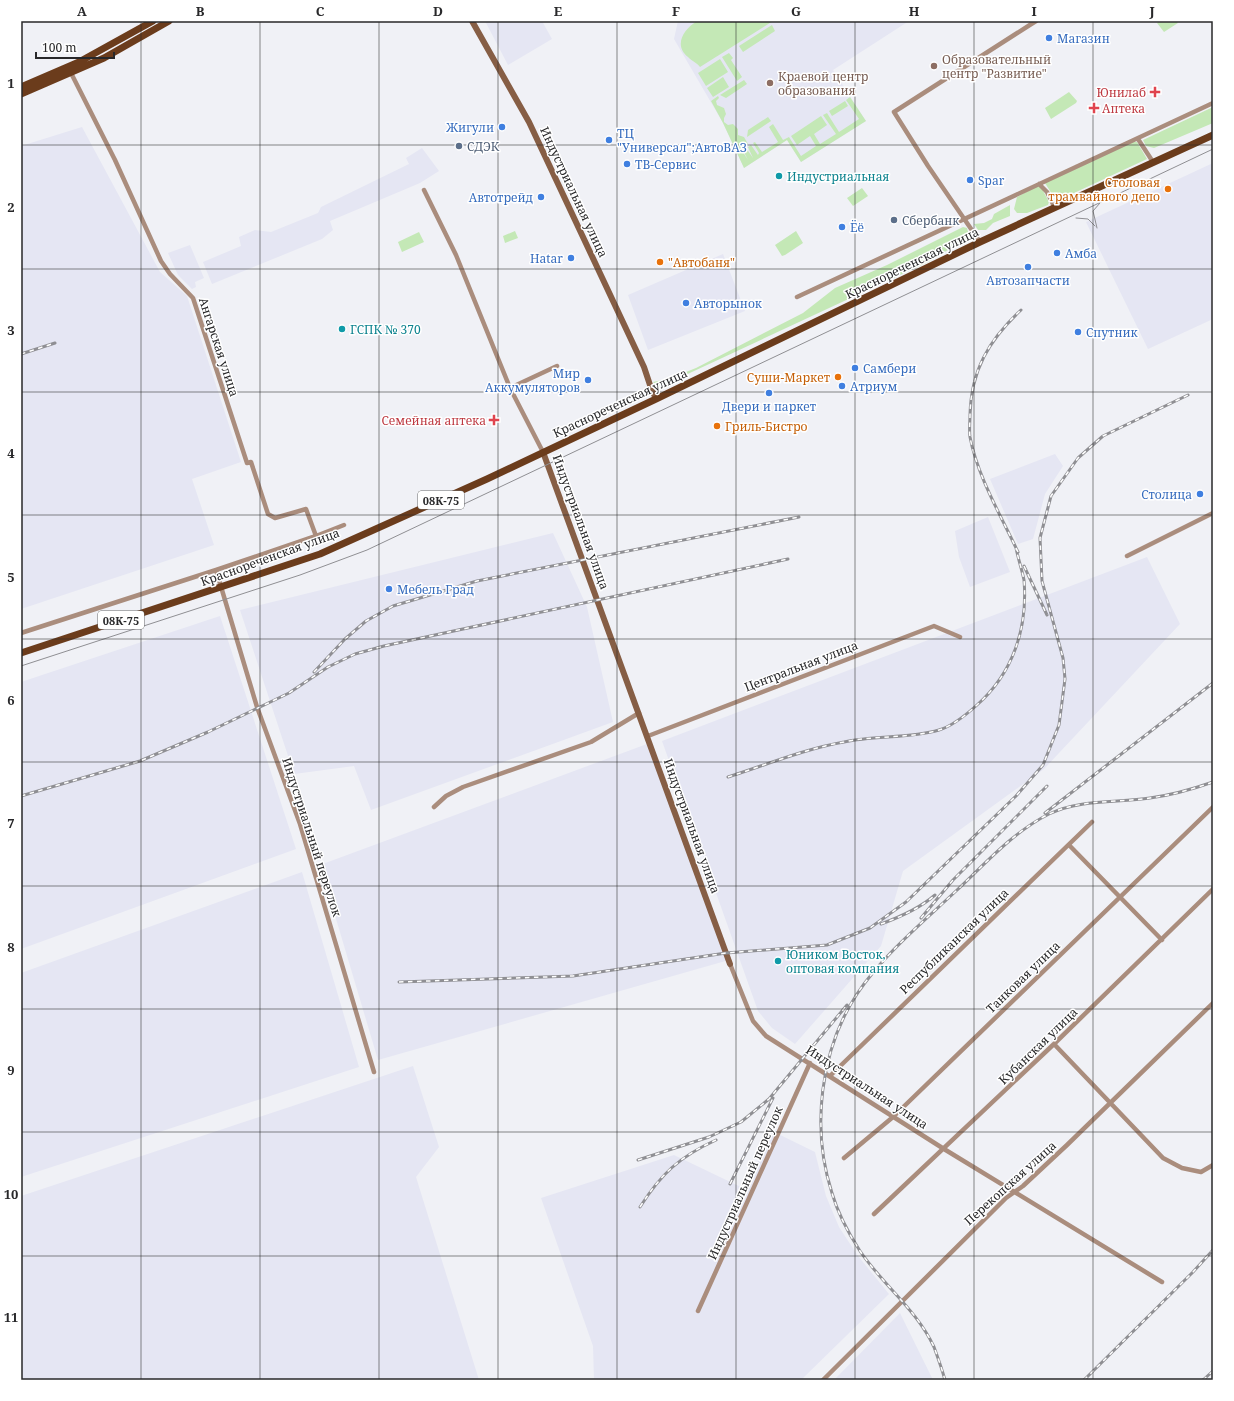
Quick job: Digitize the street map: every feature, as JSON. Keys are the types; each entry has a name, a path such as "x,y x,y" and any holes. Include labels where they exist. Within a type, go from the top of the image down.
{"main road":[{"path":"21,87 70,70 153,21"},
{"path":"21,94 70,70 133,43 169,21"},
{"name":"Краснореченская улица","path":"21,652 320,554 656,399 980,242 1213,134"}],"street":[{"name":"Индустриальная улица","path":"472,21 529,122 644,367 656,399"},
{"path":"980,242 928,166 894,112 1036,21"},
{"name":"Ангарская улица","path":"70,70 118,166 161,261 170,274 193,298 247,463 251,462 268,514 275,518 306,509 316,536"},
{"path":"797,297 964,218 1213,104"},
{"path":"1138,139 1153,162"},
{"path":"1039,184 1047,192 1055,208"},
{"name":"Индустриальная улица","path":"424,190 456,255 510,388 543,452 746,1007 759,1029 772,1040 830,1075 893,1117 1162,1282"},
{"path":"510,388 557,366"},
{"path":"1127,556 1213,513"},
{"path":"21,633 216,570 344,525"},
{"name":"Индустриальный переулок","path":"216,570 257,707 300,824 374,1072"},
{"name":"Центральная улица","path":"648,736 934,626 960,637"},
{"path":"434,807 446,796 463,787 592,742 639,713"},
{"name":"Танковая улица","path":"844,1158 893,1117 1213,807"},
{"name":"Республиканская улица","path":"830,1075 1092,822"},
{"path":"1068,845 1162,940"},
{"name":"Кубанская улица","path":"874,1214 1054,1044 1213,889"},
{"name":"Перекопская улица","path":"823,1380 912,1290 1014,1192 1023,1186 1110,1104 1213,1002"},
{"path":"1054,1044 1163,1158 1182,1168 1201,1172 1213,1165"},
{"name":"Индустриальный переулок","path":"698,1311 810,1063"}],"shaded area":[{"path":"485,21 542,21 552,39 508,65"},
{"name":"Краевой центр образования","path":"678,21 909,21 833,70 866,121 801,162 787,140 744,168 723,123 674,39"},
{"path":"82,127 160,272 187,296 241,462 192,479 214,545 21,609 21,146"},
{"path":"422,148 439,171 420,183 330,221 333,230 322,239 212,284 203,262 241,246 239,237 255,230 271,232 318,213 321,207 409,164 406,158"},
{"path":"1213,163 1213,319 1148,349 1086,222"},
{"path":"190,245 204,278 195,282 196,287 192,289 178,275 168,253"},
{"name":"Авторынок","path":"723,254 745,311 648,350 628,295"},
{"path":"1055,454 1063,466 1045,494 1033,539 1018,544 990,479"},
{"path":"988,517 1010,572 970,587 959,557 955,531"},
{"path":"553,533 587,607 613,722 371,810 354,766 294,774 240,610"},
{"path":"1147,557 1180,624 1044,769 903,871 881,946 795,1044 772,1028 758,1011 662,741"},
{"path":"220,616 296,849 21,949 21,682"},
{"path":"647,744 729,960 378,1060 320,865"},
{"path":"302,872 359,1067 21,1177 21,973"},
{"path":"413,1066 439,1147 416,1177 479,1380 21,1380 21,1196"},
{"path":"772,1131 815,1152 826,1196 839,1227 858,1256 889,1294 801,1380 594,1380 593,1346 541,1198 674,1155 745,1189"},
{"path":"900,1313 933,1380 834,1380"}],"green space":[{"path":"697,21 773,21 700,67 690,59 681,47 684,33"},
{"path":"1160,21 1176,21 1178,23 1164,32 1157,23"},
{"path":"772,25 775,31 743,52 739,46"},
{"path":"729,53 733,58 731,60 742,77 737,81 722,57"},
{"path":"720,59 728,72 706,86 698,73"},
{"path":"723,77 729,87 713,97 707,88"},
{"path":"744,80 747,84 726,98 720,95"},
{"path":"1069,92 1077,101 1076,103 1051,119 1045,108"},
{"path":"718,96 719,98 716,101 717,105 724,108 726,114 724,122 728,125 733,124 738,129 738,135 744,137 748,144 741,149 748,160 743,150 746,148 753,158 748,147 751,145 758,155 759,153 753,143 755,142 762,152 778,142 769,127 773,124 783,140 789,137 801,156 816,146 810,136 797,145 791,136 821,116 827,125 814,134 820,144 836,134 823,115 827,113 839,132 859,119 846,100 850,97 866,121 801,162 787,140 744,168 711,101"},
{"path":"845,101 848,106 832,116 829,111"},
{"path":"1213,107 1213,123 1154,148 1146,146 1143,140"},
{"path":"768,117 771,121 747,137 748,130"},
{"path":"1133,142 1137,142 1147,159 1059,200 1055,199 1045,183"},
{"path":"1038,186 1041,187 1049,202 1048,205 1027,213 1017,213 1014,209 1017,197"},
{"path":"862,188 868,196 853,206 847,198"},
{"path":"1010,205 1010,216 993,223 986,230 978,230 974,224 984,223 992,219 994,214"},
{"path":"963,227 967,228 969,236 966,239 928,262 664,385 657,386 653,382 671,378 696,368 803,313 835,288 887,265"},
{"path":"515,231 518,238 505,243 503,236"},
{"path":"796,231 803,243 782,256 775,245"},
{"path":"419,232 424,242 402,252 398,242"}],"tram line":[{"path":"21,666 300,575 367,550 1213,149"},
{"path":"1097,228 1093,211 1100,203"},
{"path":"1076,218 1088,219 1095,226"}],"railway":[{"path":"1018,552 997,510 978,466 973,451 970,429 971,399 978,370 991,345 1021,310"},
{"path":"21,354 55,343"},
{"path":"399,982 573,976 726,953 827,945 870,928 906,902 1016,796 1043,765 1059,725 1065,679 1063,658 1042,581 1040,538 1051,496 1078,458 1103,436 1188,395"},
{"path":"314,672 345,639 366,621 393,606 477,581 799,517"},
{"path":"728,777 829,745 868,738 915,735 939,730 955,723 964,716 990,692 1000,679 1016,648 1025,598 1024,580 1016,548"},
{"path":"21,796 140,761 208,732 289,693 328,667 355,654 384,646 788,559"},
{"path":"1024,566 1047,615"},
{"path":"1045,813 1213,683"},
{"path":"945,1380 934,1347 927,1334 909,1309 878,1275 860,1251 844,1224 832,1193 822,1143 821,1117 827,1065 844,1016 857,994 878,966 1000,849 1036,821 1061,809 1073,806 1099,802 1137,800 1158,797 1182,792 1213,782"},
{"path":"921,918 953,880 1047,786"},
{"path":"881,924 909,912 935,895"},
{"path":"638,1160 709,1137 741,1122 769,1099 847,1005"},
{"path":"730,1184 773,1098"},
{"path":"640,1207 656,1185 681,1160 703,1146 716,1140"},
{"path":"1084,1380 1193,1272 1213,1250"},
{"path":"1203,1380 1213,1371"}],"place":[{"name":"Магазин","path":"1049,38"},
{"name":"Образовательный центр \"Развитие\"","path":"934,66"},
{"name":"Краевой центр образования","path":"770,83"},
{"name":"Юнилаб","path":"1155,92"},
{"name":"Аптека","path":"1094,108"},
{"name":"Жигули","path":"502,127"},
{"name":"ТЦ \"Универсал\";АвтоВАЗ","path":"609,140"},
{"name":"СДЭК","path":"459,146"},
{"name":"ТВ-Сервис","path":"627,164"},
{"name":"Индустриальная","path":"779,176"},
{"name":"Spar","path":"970,180"},
{"name":"Столовая трамвайного депо","path":"1168,189"},
{"name":"Автотрейд","path":"541,197"},
{"name":"Сбербанк","path":"894,220"},
{"name":"Ёё","path":"842,227"},
{"name":"Амба","path":"1057,253"},
{"name":"Hatar","path":"571,258"},
{"name":"\"Автобаня\"","path":"660,262"},
{"name":"Автозапчасти","path":"1028,267"},
{"name":"Авторынок","path":"686,303"},
{"name":"ГСПК № 370","path":"342,329"},
{"name":"Спутник","path":"1078,332"},
{"name":"Самбери","path":"855,368"},
{"name":"Суши-Маркет","path":"838,377"},
{"name":"Мир Аккумуляторов","path":"588,380"},
{"name":"Атриум","path":"842,386"},
{"name":"Двери и паркет","path":"769,393"},
{"name":"Семейная аптека","path":"494,420"},
{"name":"Гриль-Бистро","path":"717,426"},
{"name":"Столица","path":"1200,494"},
{"name":"Мебель Град","path":"389,589"},
{"name":"Юником Восток, оптовая компания","path":"778,961"}]}
